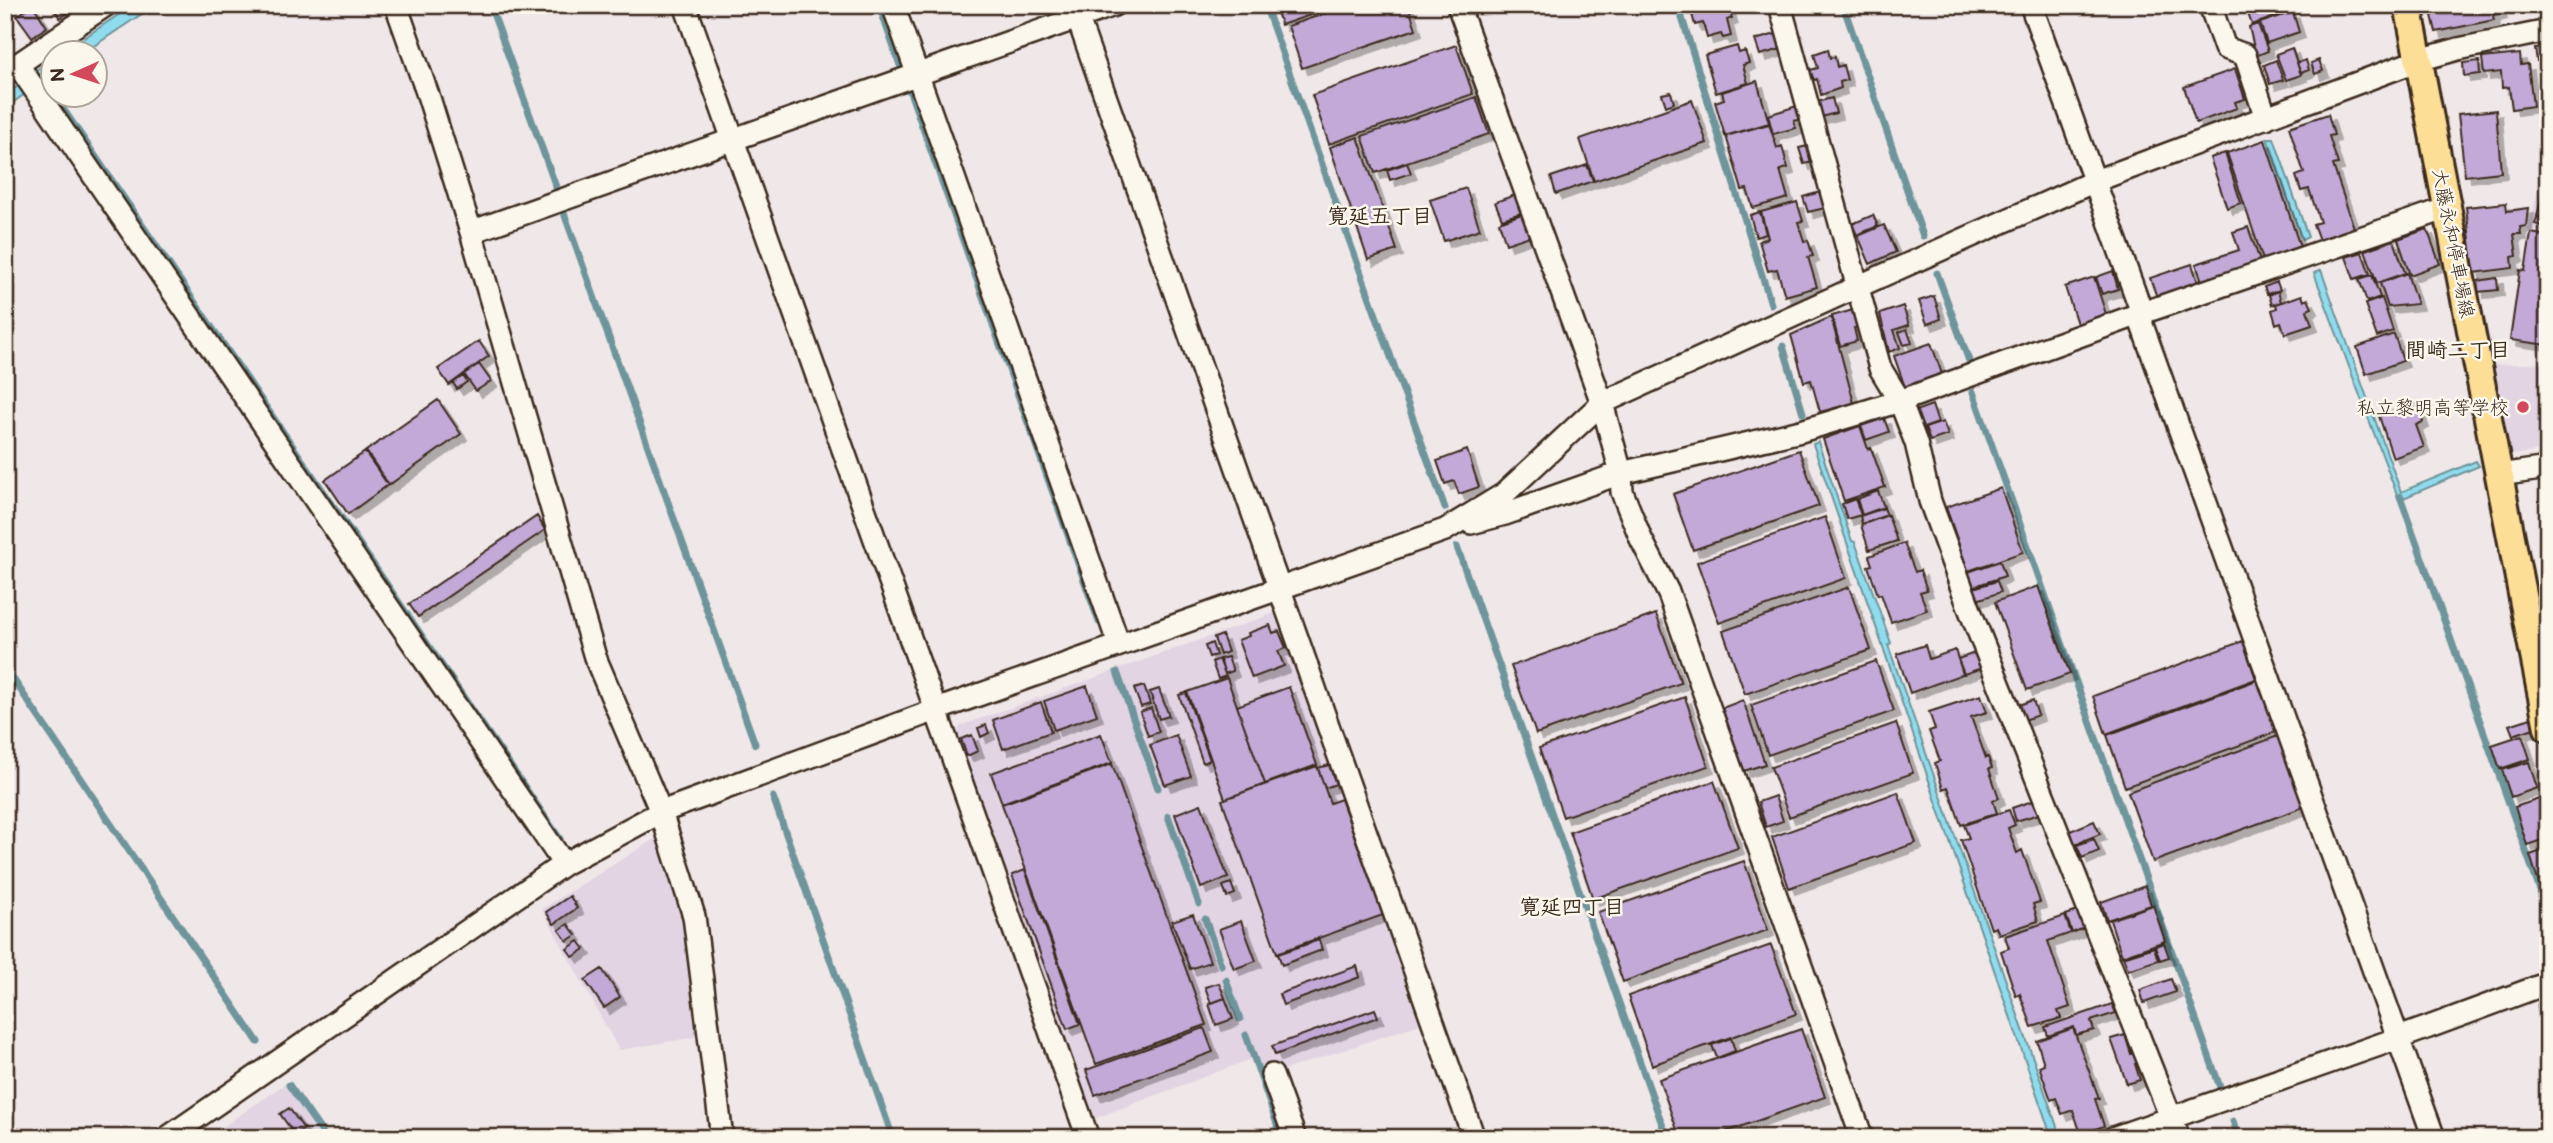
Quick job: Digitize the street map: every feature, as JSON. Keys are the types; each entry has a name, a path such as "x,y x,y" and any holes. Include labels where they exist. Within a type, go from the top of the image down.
{"main road":[{"name":"大藤永和停車場線","path":"2408,5 2548,728"}],"street":[{"path":"106,5 20,75 564,864"},
{"path":"396,5 429,98 471,232 595,657 661,813 694,916 722,1138"},
{"path":"685,5 1088,1138"},
{"path":"893,5 1119,645"},
{"path":"471,232 918,75 1075,12 1114,5"},
{"path":"1458,5 1602,404 1621,473 1622,492 1668,594 1862,1138"},
{"path":"1780,5 1880,368 1900,401 1916,443 1930,501 1971,613 2179,1138"},
{"path":"2031,5 2142,313 2142,325 2434,1138"},
{"path":"2210,5 2225,48 2245,55 2266,118"},
{"path":"1075,12 1474,1138"},
{"path":"1446,530 1504,494 1602,404 1857,286 2095,181 2419,60 2458,49 2548,32"},
{"path":"167,1138 564,864 661,813 936,710 1446,530 1505,514 1621,473 1801,431 1900,401 2142,313 2448,208"},
{"path":"2499,475 2548,468"},
{"path":"2113,1138 2548,983"},
{"path":"1272,1074 1295,1138"}],"shaded area":[{"path":"2548,153 2548,234 2528,231"},
{"name":"私立黎明高等学校","path":"2548,363 2548,449 2507,456 2490,365"},
{"path":"1278,612 1423,1023 1264,1077 1256,1057 1091,1120 956,736 960,726"},
{"path":"656,838 665,841 687,917 701,1033 696,1037 619,1050 542,909"},
{"path":"285,1084 321,1138 207,1138"}],"water":[{"path":"133,5 155,5 106,38 84,38"},
{"path":"38,69 38,85 5,108 5,95 21,84 21,81"},
{"path":"2267,138 2274,138 2308,237 2302,240"},
{"path":"2321,270 2401,492 2476,461 2479,466 2399,500 2314,273"},
{"path":"1818,442 1891,643 1888,645 2061,1138 2052,1138 1813,444"}],"building":[{"path":"33,5 47,27 32,37 17,16"},
{"path":"51,5 78,5 60,18"},
{"path":"1275,5 1320,5 1322,11 1281,25"},
{"path":"1350,5 1408,5 1416,29 1302,68 1288,26"},
{"path":"1681,5 1728,5 1732,18 1727,20 1731,36 1723,38 1721,34 1707,38 1703,23 1695,25 1690,7 1682,9"},
{"path":"2245,5 2280,5 2283,14 2252,25"},
{"path":"2435,5 2499,5 2501,13 2493,15 2494,20 2436,32 2431,11 2436,10"},
{"path":"2293,12 2299,32 2267,43 2260,23"},
{"path":"2258,24 2268,51 2256,56 2249,27"},
{"path":"1776,34 1781,49 1760,55 1755,40"},
{"path":"1456,45 1473,94 1329,144 1312,95"},
{"path":"1737,46 1739,53 1745,51 1749,63 1743,65 1748,83 1716,93 1705,55"},
{"path":"2292,48 2301,75 2286,80 2276,54"},
{"path":"2548,48 2548,69 2542,70 2541,60 2537,61 2535,49"},
{"path":"1828,49 1830,58 1835,57 1837,67 1843,65 1847,80 1840,82 1841,88 1821,95 1817,79 1814,80 1810,70 1818,68 1814,54"},
{"path":"2520,54 2521,65 2528,64 2533,106 2512,109 2509,87 2502,88 2501,72 2484,74 2482,58"},
{"path":"2276,60 2283,80 2270,84 2264,65"},
{"path":"2306,60 2309,70 2301,73 2297,63"},
{"path":"2319,60 2323,71 2315,74 2311,63"},
{"path":"2479,61 2480,74 2464,76 2463,63"},
{"path":"2235,69 2245,99 2235,102 2237,108 2196,123 2184,87"},
{"path":"1757,81 1769,123 1725,136 1715,102 1724,99 1722,92"},
{"path":"1671,92 1674,103 1666,106 1662,94"},
{"path":"1476,97 1489,134 1375,173 1362,136"},
{"path":"1832,98 1836,113 1821,117 1817,102"},
{"path":"1692,100 1707,143 1594,181 1580,139"},
{"path":"1797,106 1801,119 1794,121 1796,128 1773,134 1768,115"},
{"path":"2496,110 2501,172 2465,176 2458,114"},
{"path":"2328,114 2334,135 2329,136 2338,164 2333,165 2354,228 2319,240 2313,224 2320,222 2309,189 2301,191 2296,176 2304,173 2289,127"},
{"path":"1769,124 1777,148 1782,146 1788,168 1780,170 1788,198 1753,208 1747,189 1742,190 1726,136"},
{"path":"1358,137 1397,250 1368,260 1330,147"},
{"path":"2265,140 2300,247 2263,260 2227,153"},
{"path":"1808,146 1813,162 1804,164 1799,148"},
{"path":"2225,153 2241,203 2227,208 2210,158"},
{"path":"1407,163 1411,173 1390,180 1387,170"},
{"path":"1587,165 1593,181 1556,194 1551,177"},
{"path":"2548,173 2548,219 2537,216"},
{"path":"1466,188 1480,229 1444,241 1430,200"},
{"path":"1820,192 1825,208 1808,212 1803,197"},
{"path":"1515,195 1521,213 1502,219 1495,202"},
{"path":"1797,202 1803,221 1798,222 1804,241 1808,240 1813,256 1808,257 1817,287 1785,296 1777,269 1768,271 1759,241 1768,238 1761,212"},
{"path":"2506,203 2507,211 2528,208 2526,226 2520,227 2521,234 2514,234 2517,256 2512,257 2513,268 2474,273 2466,207"},
{"path":"1760,212 1766,234 1756,237 1750,215"},
{"path":"1522,214 1530,236 1506,244 1499,222"},
{"path":"1873,215 1878,226 1857,235 1852,224"},
{"path":"2537,217 2548,220 2547,227 2535,224"},
{"path":"1884,225 1896,252 1870,264 1858,236"},
{"path":"2248,227 2261,264 2203,284 2196,264 2239,250 2233,232"},
{"path":"2427,229 2440,264 2410,275 2398,239"},
{"path":"2531,233 2548,236 2548,345 2510,340 2520,270 2525,271"},
{"path":"2394,240 2405,273 2377,283 2365,250"},
{"path":"2362,252 2370,274 2354,279 2346,257"},
{"path":"2192,264 2199,286 2158,300 2150,278"},
{"path":"2113,271 2118,289 2102,294 2096,277"},
{"path":"2407,273 2417,304 2388,307 2380,283"},
{"path":"2372,275 2380,297 2367,302 2359,279"},
{"path":"2094,277 2107,317 2078,327 2065,287"},
{"path":"2497,278 2498,290 2478,292 2477,281"},
{"path":"2277,282 2280,290 2267,294 2264,287"},
{"path":"2278,291 2281,302 2272,305 2269,295"},
{"path":"2302,295 2304,301 2308,299 2312,308 2307,310 2312,325 2285,334 2281,322 2276,324 2272,310 2277,308 2276,304"},
{"path":"1934,296 1941,319 1927,324 1919,301"},
{"path":"2382,298 2393,331 2377,337 2365,304"},
{"path":"1903,306 1909,325 1894,330 1900,348 1889,352 1880,314"},
{"path":"1853,310 1858,327 1854,328 1857,341 1840,346 1832,316"},
{"path":"1831,317 1854,403 1820,412 1811,380 1804,382 1791,335"},
{"path":"1907,329 1912,343 1904,345 1899,332"},
{"path":"2394,334 2403,361 2366,374 2357,347"},
{"path":"479,341 489,356 449,385 438,369"},
{"path":"1931,343 1942,374 1905,387 1894,356"},
{"path":"479,364 491,381 476,391 464,374"},
{"path":"463,376 467,382 457,389 453,383"},
{"path":"438,400 461,434 389,485 366,451"},
{"path":"2417,403 2423,422 2416,425 2424,447 2393,458 2379,416"},
{"path":"1932,405 1938,423 1921,429 1915,411"},
{"path":"1884,418 1889,432 1866,440 1861,426"},
{"path":"1943,422 1948,435 1930,441 1925,428"},
{"path":"1860,426 1885,487 1844,501 1823,439"},
{"path":"1467,450 1479,487 1459,494 1454,481 1445,484 1437,461"},
{"path":"1799,450 1819,506 1693,550 1673,494"},
{"path":"365,452 388,485 348,514 325,480"},
{"path":"2001,488 2023,552 1968,571 1946,507"},
{"path":"1878,491 1884,507 1862,515 1857,499"},
{"path":"1855,499 1861,515 1847,519 1842,504"},
{"path":"1884,508 1887,515 1862,524 1860,516"},
{"path":"1888,515 1897,541 1869,550 1861,525"},
{"path":"537,516 545,530 418,617 409,604"},
{"path":"1825,517 1846,578 1719,623 1697,562"},
{"path":"1904,543 1915,572 1920,570 1927,590 1920,592 1927,610 1891,622 1868,566 1872,565 1869,556"},
{"path":"2000,561 2005,576 1972,587 1968,572"},
{"path":"1997,581 2001,592 1977,600 1973,588"},
{"path":"2038,586 2070,674 2027,690 1995,602"},
{"path":"1849,587 1871,650 1745,694 1723,631"},
{"path":"2543,589 2548,628 2540,629 2533,591"},
{"path":"1656,614 1681,683 1536,734 1511,666"},
{"path":"1270,625 1273,633 1279,631 1286,648 1278,651 1284,666 1252,678 1238,640"},
{"path":"1222,635 1228,652 1220,655 1214,638"},
{"path":"2243,641 2256,679 2106,734 2093,696"},
{"path":"1212,643 1216,655 1209,657 1205,646"},
{"path":"1925,645 1929,659 1955,650 1963,674 1910,693 1897,654"},
{"path":"1977,652 1982,668 1964,674 1958,659"},
{"path":"1228,657 1233,671 1225,674 1220,659"},
{"path":"1219,659 1226,676 1218,679 1212,662"},
{"path":"1876,661 1894,711 1768,755 1751,705"},
{"path":"1227,678 1265,784 1225,799 1187,692"},
{"path":"2257,680 2276,732 2125,787 2107,735"},
{"path":"1087,686 1097,715 1054,730 1044,701"},
{"path":"1144,686 1150,704 1141,707 1134,689"},
{"path":"1289,687 1317,765 1265,784 1237,706"},
{"path":"1159,689 1169,716 1159,719 1150,692"},
{"path":"1186,693 1210,760 1203,763 1179,695"},
{"path":"1981,695 1987,712 1971,717 1992,768 1989,769 1999,798 1993,801 1997,813 1961,825 1948,787 1943,789 1935,763 1940,761 1929,731 1935,729 1929,712"},
{"path":"1685,697 1708,766 1563,817 1539,748"},
{"path":"1743,700 1765,764 1744,771 1722,708"},
{"path":"2033,700 2038,715 2022,721 2016,706"},
{"path":"1041,702 1051,732 1003,749 993,720"},
{"path":"1151,708 1159,732 1148,736 1140,712"},
{"path":"2531,718 2534,728 2513,735 2509,725"},
{"path":"1896,723 1913,773 1789,817 1771,767"},
{"path":"986,725 989,733 981,737 978,728"},
{"path":"1101,734 1112,763 1002,803 991,773"},
{"path":"972,735 978,751 967,756 961,739"},
{"path":"1176,735 1191,776 1165,785 1150,745"},
{"path":"2522,735 2530,759 2500,769 2492,745"},
{"path":"2278,736 2304,807 2153,862 2128,792"},
{"path":"2529,762 2537,788 2511,797 2502,770"},
{"path":"1112,764 1206,1025 1096,1064 1002,804"},
{"path":"1329,765 1336,784 1325,788 1318,768"},
{"path":"1317,766 1330,803 1341,799 1383,915 1277,953 1222,800"},
{"path":"1714,781 1738,848 1593,899 1570,832"},
{"path":"1898,792 1916,843 1789,888 1772,837"},
{"path":"1775,796 1783,821 1766,827 1758,802"},
{"path":"2542,798 2548,815 2548,823 2544,824 2548,838 2527,845 2515,807"},
{"path":"2035,800 2039,814 2016,821 2012,808"},
{"path":"1201,804 1228,878 1201,888 1175,814"},
{"path":"2009,810 2015,825 2008,828 2017,853 2022,850 2040,902 2033,904 2038,921 1999,934 1996,927 1991,929 1961,840 1969,838 1964,825"},
{"path":"2094,821 2100,834 2075,844 2070,831"},
{"path":"2094,839 2099,851 2082,858 2077,845"},
{"path":"2548,849 2548,888 2541,890 2530,855"},
{"path":"1744,861 1768,930 1623,982 1598,912"},
{"path":"1025,870 1080,1024 1067,1029 1012,875"},
{"path":"1231,883 1235,894 1227,897 1223,886"},
{"path":"2145,886 2151,905 2107,920 2101,902"},
{"path":"570,896 577,908 554,924 546,912"},
{"path":"2153,905 2165,941 2122,956 2110,920"},
{"path":"2081,910 2087,927 2072,933 2066,915"},
{"path":"1193,914 1210,962 1190,969 1172,921"},
{"path":"2065,916 2071,933 2048,941 2070,1007 2058,1011 2061,1018 2032,1027 2020,994 2016,996 2001,951 2009,948 2005,936"},
{"path":"1241,921 1256,961 1234,969 1219,929"},
{"path":"568,924 576,935 567,941 559,930"},
{"path":"1319,940 1322,950 1282,965 1278,954"},
{"path":"579,941 585,949 573,957 567,949"},
{"path":"2164,943 2169,957 2160,960 2155,946"},
{"path":"1771,945 1796,1014 1652,1065 1628,996"},
{"path":"2154,947 2158,960 2128,970 2123,957"},
{"path":"1357,966 1360,977 1283,1005 1279,994"},
{"path":"602,969 620,997 604,1008 585,980"},
{"path":"2171,979 2176,992 2144,1003 2140,990"},
{"path":"1219,983 1225,998 1211,1003 1205,987"},
{"path":"1225,998 1233,1019 1216,1025 1209,1004"},
{"path":"2112,1004 2116,1013 2091,1021 2094,1030 2076,1035 2074,1027 2048,1036 2045,1027"},
{"path":"1375,1009 1378,1017 1275,1055 1272,1046"},
{"path":"1204,1028 1213,1052 1095,1095 1086,1070"},
{"path":"2073,1028 2099,1098 2095,1099 2104,1126 2081,1134 2073,1110 2062,1114 2056,1098 2051,1100 2039,1066 2044,1064 2037,1041"},
{"path":"1801,1029 1825,1097 1708,1138 1680,1138 1659,1079"},
{"path":"2125,1035 2131,1054 2134,1053 2138,1063 2135,1064 2140,1080 2127,1084 2111,1039"},
{"path":"1731,1038 1735,1051 1717,1058 1712,1045"},
{"path":"289,1108 304,1129 295,1135 280,1114"}],"waterway":[{"path":"490,5 556,187"},
{"path":"879,5 900,65"},
{"path":"1265,5 1445,508"},
{"path":"1678,5 1771,304"},
{"path":"1843,5 1923,236"},
{"path":"909,89 1099,622"},
{"path":"63,108 560,839"},
{"path":"564,213 755,744"},
{"path":"1937,273 1969,361"},
{"path":"1783,346 1803,413"},
{"path":"1973,392 2221,1090"},
{"path":"2400,496 2548,913"},
{"path":"1457,547 1667,1138"},
{"path":"5,667 258,1042"},
{"path":"1117,672 1158,788"},
{"path":"773,797 893,1138"},
{"path":"1168,816 1199,904"},
{"path":"1205,919 1221,965"},
{"path":"1226,980 1240,1019"},
{"path":"2540,1006 2548,1045"},
{"path":"1246,1035 1282,1138"},
{"path":"289,1085 326,1138"},
{"path":"2233,1121 2239,1138"}],"place":[{"name":"私立黎明高等学校","path":"2523,407"}],"district":[{"name":"寛延五丁目","path":"1380,216"},
{"name":"間崎二丁目","path":"2458,350"},
{"name":"寛延四丁目","path":"1572,907"}]}
